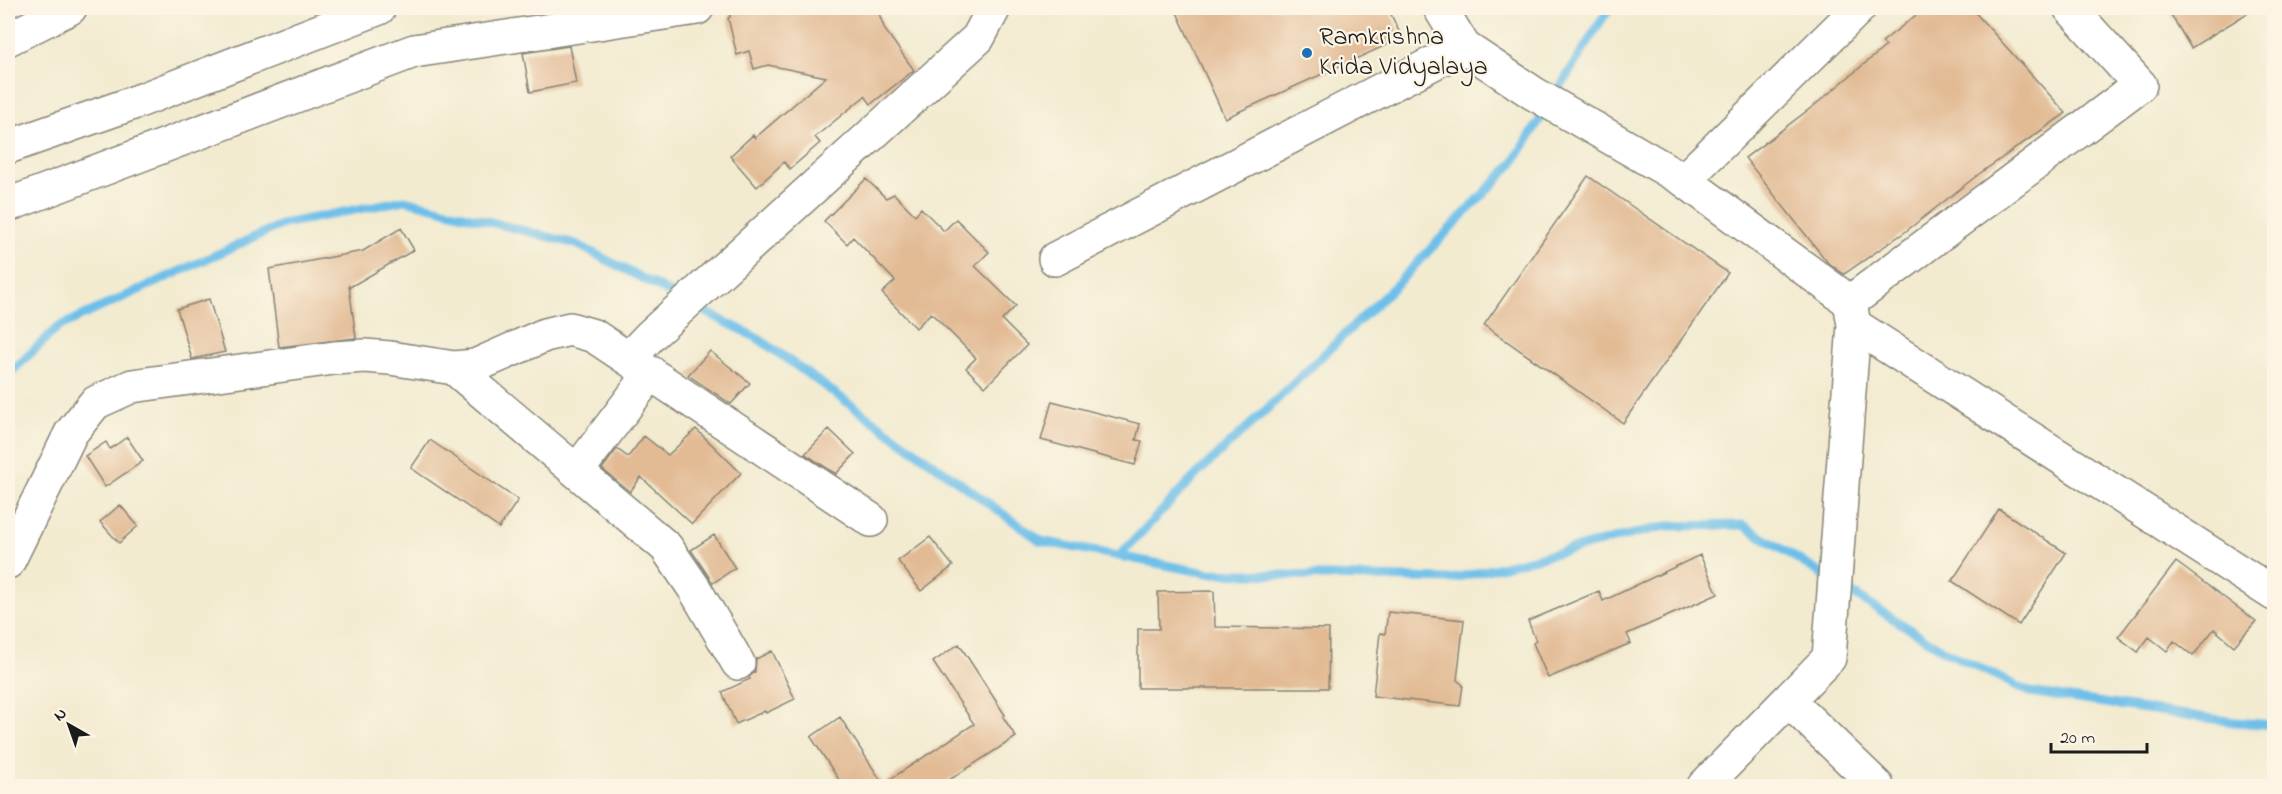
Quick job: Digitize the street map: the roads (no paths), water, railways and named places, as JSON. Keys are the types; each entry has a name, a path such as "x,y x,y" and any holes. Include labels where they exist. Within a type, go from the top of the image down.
{"street":[{"path":"8,39 70,8"},
{"path":"8,147 136,102 379,8"},
{"path":"8,205 414,51 697,8"},
{"path":"577,471 640,366 651,335 978,38 994,8"},
{"path":"1440,8 1464,47 1533,93 1684,180 1852,314 2274,594"},
{"path":"1684,180 1859,8"},
{"path":"1704,786 1828,658 1852,314 2140,85 2070,8"},
{"path":"1055,259 1464,47"},
{"path":"8,562 71,433 95,403 132,386 334,358 365,356 454,368 475,366 545,335 570,329 594,336 871,520"},
{"path":"454,368 666,547 694,588 738,663"},
{"path":"1788,699 1877,786"}],"waterway":[{"path":"1119,556 1198,473 1394,287 1513,163 1604,16 1612,8"},
{"path":"8,375 58,327 283,224 405,200 576,244 682,299"},
{"path":"694,306 759,339 1041,541 1207,573 1451,579 1666,526 1743,525 1828,578"},
{"path":"1842,587 1945,651 2029,692 2234,722 2274,725"}],"place":[{"name":"Ramkrishna Krida Vidyalaya","path":"1307,53"}]}
